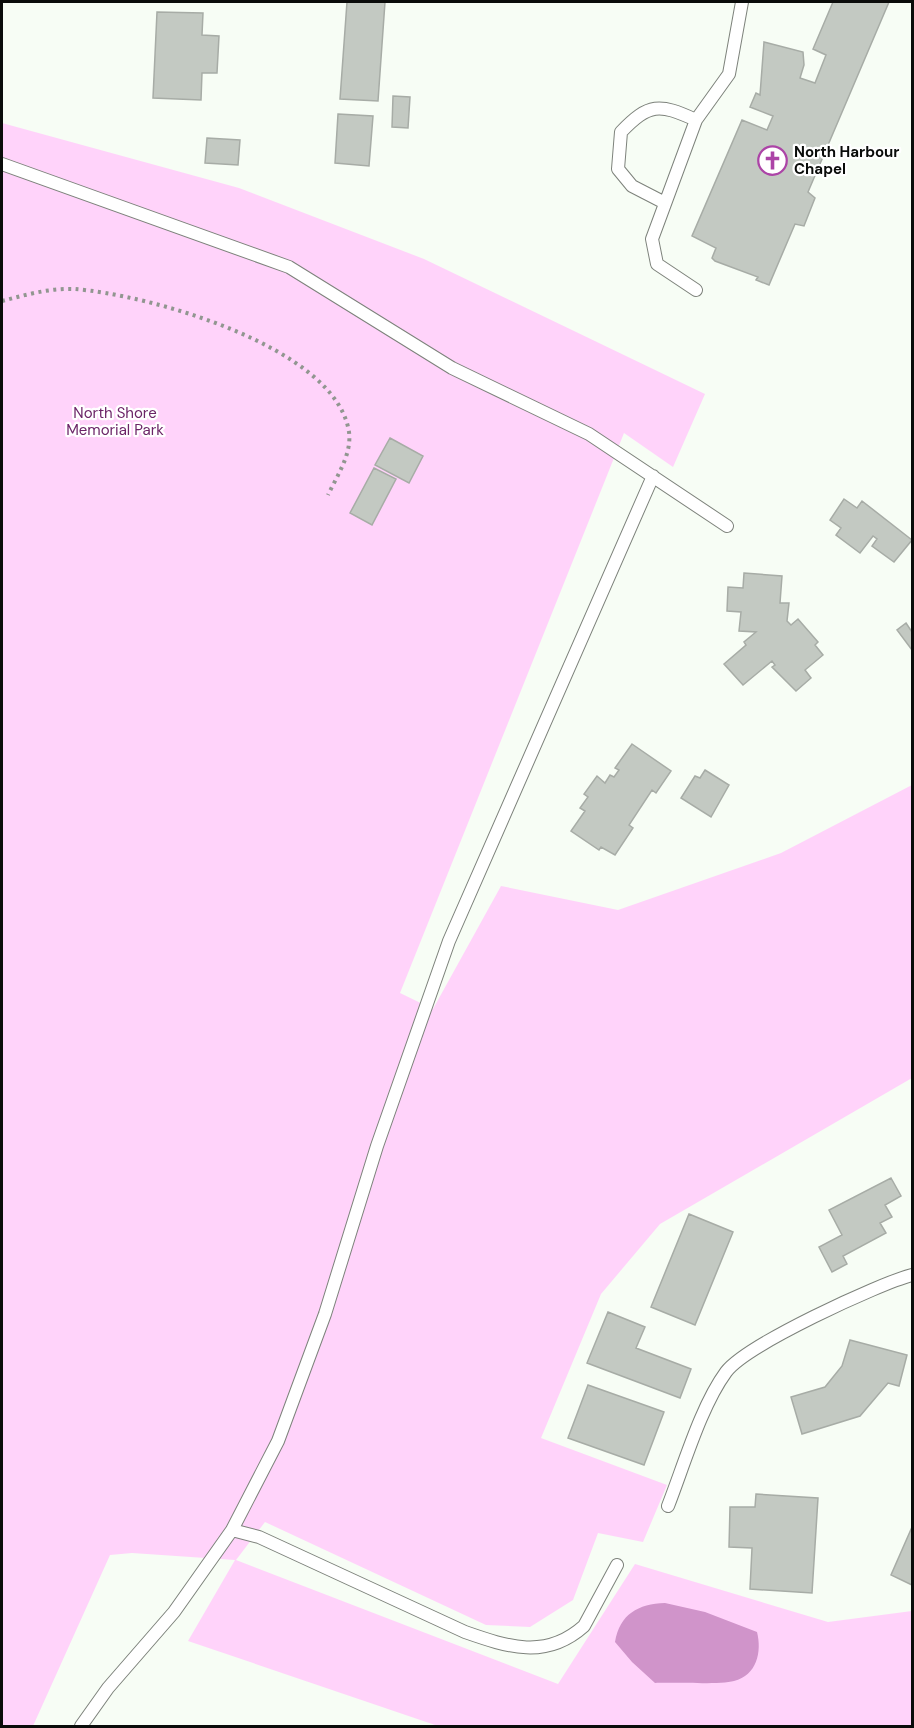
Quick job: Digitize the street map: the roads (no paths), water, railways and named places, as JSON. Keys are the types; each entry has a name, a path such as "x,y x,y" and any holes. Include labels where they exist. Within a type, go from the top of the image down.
{"lane":[{"path":"696,290 657,264 652,239 696,120 729,74 742,2"},
{"path":"665,203 632,186 618,169 621,132 640,112 670,108 696,120"},
{"path":"2,164 289,267 452,368 589,434 727,526"},
{"path":"81,1726 108,1688 174,1612 232,1530 278,1441 325,1314 410,1047 449,941 653,476"},
{"path":"668,1506 716,1387 728,1369 747,1353 874,1288 912,1275"},
{"path":"232,1530 259,1537 465,1632 500,1644 524,1647 557,1644 584,1626 617,1565"}],"place":[{"name":"North Harbour Chapel","path":"773,161"}],"park label":[{"name":"North Shore Memorial Park","path":"115,422"}]}
